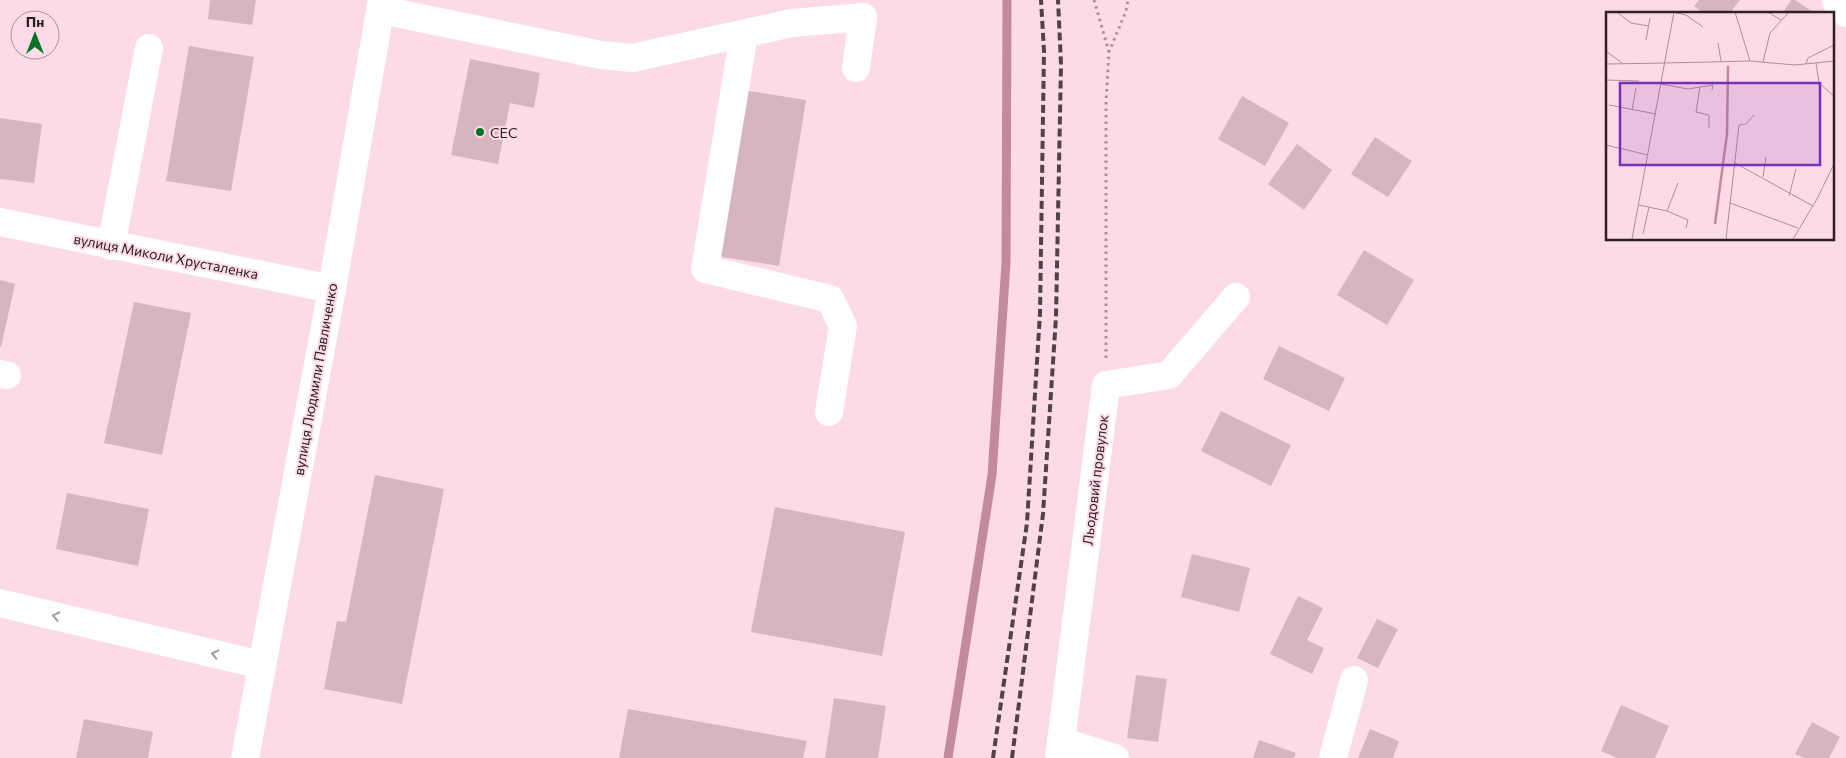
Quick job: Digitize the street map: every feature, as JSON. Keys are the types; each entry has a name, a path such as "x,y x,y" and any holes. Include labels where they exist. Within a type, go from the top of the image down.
{"street":[{"path":"1836,0 1837,4 1846,13"},
{"path":"381,5 602,55 632,58 792,23 863,17 856,68"},
{"name":"вулиця Людмили Павличенко","path":"245,758 332,290 381,5"},
{"path":"744,34 705,269 830,299 842,326 829,412"},
{"path":"111,246 149,48"},
{"name":"вулиця Миколи Хрусталенка","path":"0,222 332,290"},
{"path":"1106,385 1169,375 1236,296"},
{"name":"Льодовий провулок","path":"1106,385 1060,749 1115,758"},
{"path":"0,603 262,665"},
{"path":"1333,758 1354,680"}],"path":[{"path":"1094,0 1109,52"},
{"path":"1106,385 1106,102 1109,52 1126,11 1128,0"}],"building":[{"path":"210,0 256,0 252,25 208,19"},
{"path":"1699,0 1740,0 1731,12 1702,12 1694,6"},
{"path":"1791,0 1795,0 1813,12 1783,12"},
{"path":"189,46 254,57 231,191 166,181"},
{"name":"СЕС","path":"470,59 540,73 534,108 510,103 498,164 451,155"},
{"path":"743,90 806,100 779,266 716,256"},
{"path":"1242,96 1289,123 1265,166 1218,139"},
{"path":"0,118 42,124 34,183 0,179"},
{"path":"1375,137 1412,161 1388,197 1351,174"},
{"path":"1297,144 1332,170 1304,210 1268,184"},
{"path":"1364,250 1414,280 1387,325 1337,295"},
{"path":"0,280 15,284 1,347 0,347"},
{"path":"134,302 191,313 162,455 104,443"},
{"path":"1279,346 1345,378 1329,411 1263,379"},
{"path":"1221,411 1291,445 1271,486 1201,451"},
{"path":"375,475 444,489 402,704 324,689 337,621 346,622"},
{"path":"67,493 149,509 138,566 56,549"},
{"path":"775,507 905,532 882,656 751,632"},
{"path":"1192,554 1250,568 1239,612 1181,597"},
{"path":"1298,596 1323,608 1307,640 1324,648 1312,674 1270,654"},
{"path":"1377,619 1398,629 1378,668 1357,658"},
{"path":"1136,675 1167,679 1158,742 1127,738"},
{"path":"834,698 886,706 878,758 825,758"},
{"path":"1621,705 1669,726 1655,758 1617,758 1601,751"},
{"path":"628,709 807,741 803,758 619,758"},
{"path":"84,719 153,732 148,758 76,758"},
{"path":"1812,722 1840,737 1829,758 1804,758 1795,754"},
{"path":"1370,729 1399,741 1393,758 1358,758"},
{"path":"1259,740 1296,753 1294,758 1253,758"}],"waterway":[{"path":"948,758 992,475 1006,263 1007,0"}],"railway":[{"path":"993,758 1027,523 1040,313 1044,51 1041,0"},
{"path":"1012,758 1043,514 1056,317 1061,64 1058,0"}],"place":[{"name":"СЕС","path":"480,132"}]}
